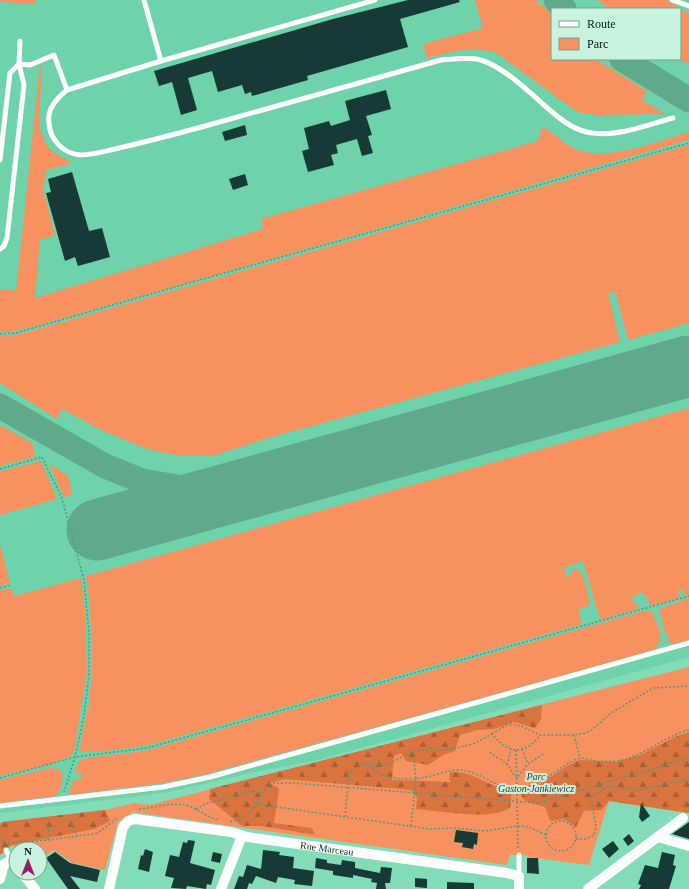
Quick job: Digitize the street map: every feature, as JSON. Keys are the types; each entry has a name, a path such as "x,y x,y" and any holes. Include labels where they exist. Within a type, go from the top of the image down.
{"street":[{"name":"Rue Marceau","path":"109,889 124,827 128,821 135,818 231,832 242,836 519,876"},
{"path":"588,889 683,818"},
{"path":"221,889 242,836"},
{"path":"658,837 689,846"},
{"path":"0,879 8,866"},
{"path":"519,876 519,889"},
{"path":"28,881 35,889"}],"lane":[{"path":"144,0 161,61"},
{"path":"375,0 161,61 66,90 53,103 49,116 53,137 60,147 66,152 81,155 94,154 166,137 441,60 454,59 481,60 500,69 563,121 580,130 592,133 611,133 673,118"},
{"path":"672,0 687,6 689,10"},
{"path":"0,249 4,246 7,238 24,85 19,64 20,40"},
{"path":"19,64 30,65 54,55 66,90"},
{"path":"0,160 10,73 19,64"},
{"path":"0,806 163,787 210,777 689,643"},
{"path":"6,850 8,856"},
{"path":"519,855 519,876"}],"path":[{"path":"0,334 16,333 689,143"},
{"path":"0,469 42,456 62,498 84,580 89,633 89,674 84,716 75,757 62,799"},
{"path":"0,588 11,585"},
{"path":"0,778 75,757 147,748 689,596"},
{"path":"345,817 349,772 361,764 386,765 412,752 462,747 473,744 506,726 521,726 540,735 574,735 593,729 611,713 653,688 689,686"},
{"path":"365,764 383,776 410,780 456,770 476,774 502,787 517,788 534,785 567,764 580,758 605,761 625,759 644,752 668,737 689,730"},
{"path":"492,734 500,743 516,750 522,749 535,741 540,735"},
{"path":"574,735 580,758"},
{"path":"507,765 511,749"},
{"path":"522,749 528,764"},
{"path":"516,750 519,855"},
{"path":"411,826 416,794 416,779 412,752"},
{"path":"490,752 497,759 507,765 512,774 517,778"},
{"path":"517,778 528,764 545,753"},
{"path":"272,783 348,787 416,794 537,803 689,758"},
{"path":"603,783 609,786 640,790 689,779"},
{"path":"576,839 586,839 594,835 596,827 591,797 609,786"},
{"path":"196,808 205,804 252,791 260,794"},
{"path":"256,804 430,829 456,828 485,831 518,826 529,827 546,835"},
{"path":"70,820 77,836"},
{"path":"561,821 573,826 576,839 567,850 557,850 549,844 546,835 550,827 561,821"},
{"path":"48,840 49,824"}],"shaded area":[{"path":"0,0 689,0 689,657 318,760 250,773 170,792 0,813"}],"green space":[{"path":"0,0 35,0 36,4 0,2"},
{"path":"475,0 539,0 536,2 539,6 542,4 551,15 551,60 597,60 647,91 642,100 665,114 597,115 577,112 495,52 460,50 427,58 423,44 483,28"},
{"path":"598,0 667,0 680,8 608,8"},
{"path":"681,9 689,14 689,64 681,60"},
{"path":"40,66 42,66 39,123 41,133 48,147 52,151 72,163 46,170 43,189 55,235 40,240 35,298 263,229 261,219 538,141 542,127 573,148 599,154 631,149 689,132 689,140 32,327 10,332 0,332 0,289 16,291"},
{"path":"689,145 689,323 628,340 615,291 608,293 620,342 275,436 212,456 176,455 147,449 101,430 62,409 57,419 0,383 0,336 20,334"},
{"path":"689,408 689,594 685,596 683,590 678,591 680,598 650,606 647,597 640,592 631,599 640,608 600,620 583,561 564,568 567,577 572,575 571,570 568,570 578,569 584,579 590,603 589,606 578,609 582,624 149,745 106,751 79,752 89,703 92,667 90,608 86,576"},
{"path":"0,425 32,443 35,453 34,457 0,466"},
{"path":"41,461 57,499 0,515 0,471"},
{"path":"49,464 68,475 72,495 64,497"},
{"path":"0,545 10,583 0,586"},
{"path":"81,578 85,611 87,672 74,752 62,760 40,767 0,776 0,590 10,588 15,596"},
{"path":"689,598 689,640 676,644 668,642 659,609"},
{"path":"644,611 652,611 661,634 659,636 661,641 654,650 210,773 164,783 68,795 74,779 80,780 82,774 76,773 76,768 81,760 86,758 144,751"},
{"name":"Parc Gaston-Jankiewicz","path":"689,667 689,813 609,801 589,865 528,857 526,855 510,855 507,865 133,812 118,822 105,870 73,863 53,850 48,854 48,841 8,841 8,848 0,855 0,824 2,822 105,810 134,803 149,805"},
{"path":"542,705 541,719 535,728 514,722 495,729 477,730 460,735 455,751 443,755 428,765 406,761 401,753 394,756 392,780 451,782 449,779 450,772 460,772 495,786 512,789 510,808 501,812 478,815 416,809 417,798 412,790 284,779 269,783 279,788 274,823 312,828 315,835 262,826 242,826 209,799 210,789"},
{"path":"689,732 689,813 609,801 602,810 584,811 576,827 564,819 550,821 545,807 528,802 522,798 521,790 539,785 565,767 579,760 616,762 640,755 675,737"},
{"path":"50,768 59,770 62,774 61,787 56,796 0,803 0,780"},
{"path":"105,810 110,821 94,829 32,841 8,841 8,848 0,855 0,824 2,822"}],"building":[{"path":"408,0 459,0 460,2 400,19 408,47 307,76 308,80 252,96 251,92 245,94 242,85 218,92 212,71 188,78 197,110 181,115 172,82 159,86 154,71 333,19"},
{"path":"386,90 391,109 366,116 372,135 368,136 373,153 362,156 357,139 336,145 338,153 331,155 334,165 308,172 302,151 309,149 304,128 329,121 331,126 350,120 345,101"},
{"path":"245,125 247,135 225,141 222,132"},
{"path":"72,172 89,231 102,228 110,257 78,266 75,257 65,261 46,193 51,192 48,179"},
{"path":"245,174 248,185 233,190 229,179"},
{"path":"641,803 650,816 642,822 639,817"},
{"path":"689,822 689,839 672,834 682,827"},
{"path":"456,830 478,833 477,845 474,844 473,849 462,847 463,843 454,842"},
{"path":"629,834 634,841 628,846 623,839"},
{"path":"188,840 195,841 190,863 215,870 211,885 207,884 206,889 187,886 186,889 171,888 174,878 165,876 170,855 179,857 183,842 187,843"},
{"path":"613,841 619,849 609,858 602,849"},
{"path":"145,849 153,852 149,872 138,869 141,855 143,856"},
{"path":"263,850 280,852 279,855 294,857 293,868 314,871 312,886 294,884 295,880 278,877 276,883 256,876 252,884 249,883 247,889 234,889 239,876 243,877 247,865 261,869"},
{"path":"55,852 70,863 100,870 97,882 70,876 80,889 68,889 48,861 48,857"},
{"path":"213,852 222,854 220,863 211,861"},
{"path":"662,852 675,855 673,865 676,866 669,889 639,889 641,885 638,884 645,865 658,868"},
{"path":"316,858 327,860 327,863 341,865 342,860 355,862 355,868 380,873 381,867 392,868 390,883 385,883 386,889 376,889 377,883 371,882 372,879 353,875 353,878 333,875 333,871 315,868"},
{"path":"527,858 538,858 539,874 527,873"},
{"path":"415,878 427,879 427,888 415,887"},
{"path":"447,882 474,883 474,889 447,889"}],"taxiway":[{"path":"556,0 563,8"},
{"path":"624,60 689,100"},
{"path":"0,406 105,466 142,481 189,489 215,490 264,484"}],"runway":[{"path":"97,530 689,366"}]}
